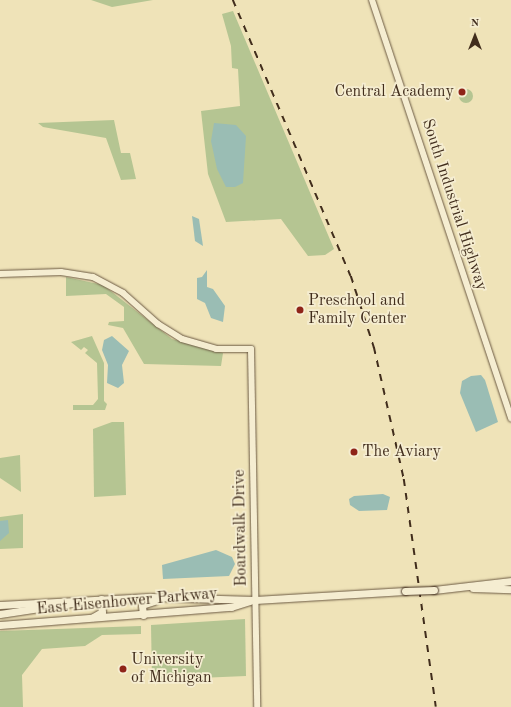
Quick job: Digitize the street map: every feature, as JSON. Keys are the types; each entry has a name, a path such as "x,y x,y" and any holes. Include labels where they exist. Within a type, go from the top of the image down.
{"main road":[{"name":"East Eisenhower Parkway","path":"0,605 101,599 183,597 255,600 434,590 511,581"},
{"name":"East Eisenhower Parkway","path":"463,587 511,589"},
{"path":"143,615 142,605 146,602 183,597"},
{"path":"1,625 92,617 102,612 101,599"},
{"path":"0,614 61,607 84,600"},
{"name":"East Eisenhower Parkway","path":"1,625 231,608 255,600"}],"street":[{"name":"South Industrial Highway","path":"372,0 511,418"},
{"name":"Boardwalk Drive","path":"0,274 61,272 93,277 123,292 158,324 182,339 216,349 251,349 256,707"}],"green space":[{"path":"91,0 153,0 112,7"},
{"path":"233,11 334,249 325,255 308,256 281,219 226,222 208,174 201,111 240,106 238,69 232,68 231,46 222,14"},
{"path":"463,89 469,89 473,93 473,99 469,103 463,103 459,99 459,93"},
{"path":"114,120 121,153 130,153 136,179 121,180 106,138 43,127 38,123"},
{"path":"66,277 103,285 172,339 223,353 221,366 144,364 123,328 108,325 109,322 124,321 124,307 106,294 66,296"},
{"path":"92,336 104,363 104,401 107,404 105,410 73,410 73,405 93,405 98,399 97,363 85,353 88,350 84,347 81,350 71,342"},
{"path":"112,422 124,422 126,495 94,497 93,429"},
{"path":"20,455 21,492 0,478 0,458"},
{"path":"23,514 23,548 0,549 0,517"},
{"path":"245,619 246,676 152,680 151,625"},
{"path":"141,626 141,634 102,635 85,646 42,649 22,675 23,707 0,707 0,631"}],"water":[{"path":"214,123 236,125 246,136 243,183 235,187 226,187 217,169 211,141"},
{"path":"192,216 199,219 203,246 195,241"},
{"path":"207,270 207,287 213,289 225,306 223,322 211,318 205,303 197,299 197,278 202,277"},
{"path":"112,336 129,351 122,365 124,383 118,388 107,383 108,365 102,350 104,340"},
{"path":"481,375 485,380 498,422 476,432 460,393 462,381 471,376"},
{"path":"383,494 390,497 387,510 359,511 350,505 349,499 354,496"},
{"path":"8,520 9,533 0,541 0,521"},
{"path":"216,550 232,557 235,564 229,576 163,579 162,565"}],"railway":[{"path":"233,0 351,276 374,347 404,479 436,707"}],"place":[{"name":"Central Academy","path":"462,92"},
{"name":"Preschool and Family Center","path":"300,310"},
{"name":"The Aviary","path":"354,452"},
{"name":"University of Michigan","path":"123,669"}]}
